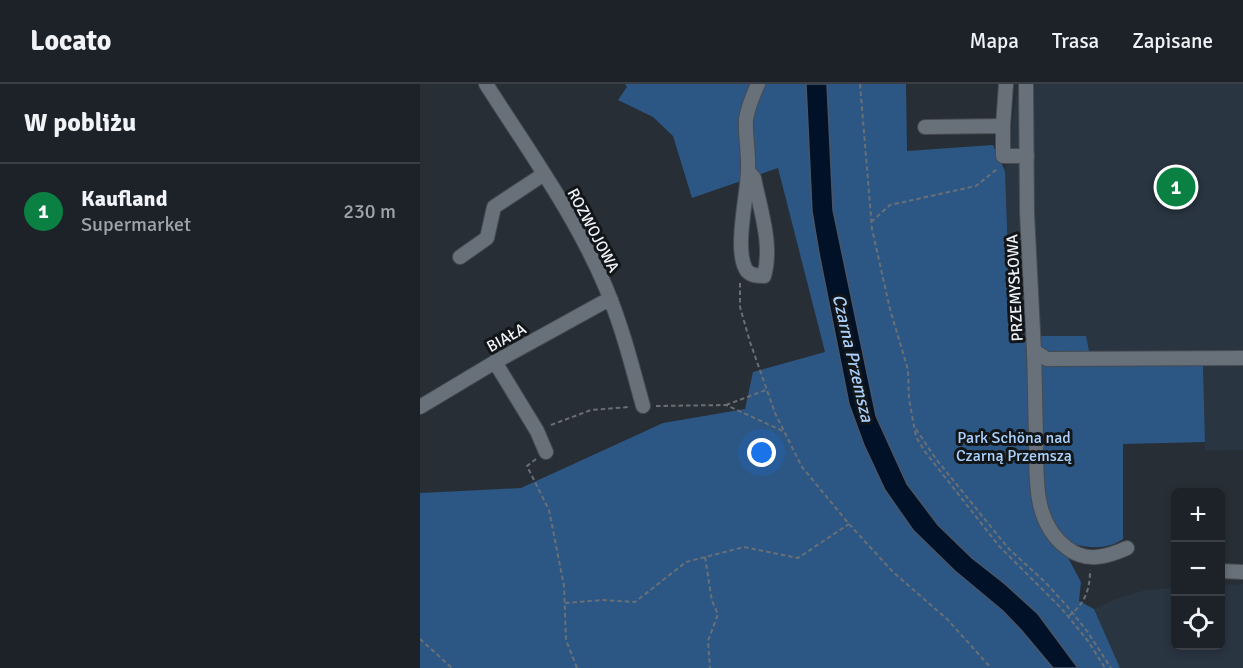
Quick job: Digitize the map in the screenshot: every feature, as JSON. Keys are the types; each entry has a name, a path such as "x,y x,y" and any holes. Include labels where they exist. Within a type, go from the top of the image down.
{"street":[{"name":"ROZWOJOWA","path":"486,84 544,174 592,258 611,300 643,406"},
{"path":"748,172 754,178 766,240 768,262 764,276 753,275 747,270 742,256 743,214 748,172 746,121 748,107 758,84"},
{"path":"1006,84 1003,126 1004,156 1027,156"},
{"name":"PRZEMYSŁOWA","path":"1026,84 1027,213 1034,351 1047,359 1243,358"},
{"path":"925,128 1003,126"},
{"path":"460,257 487,238 494,207 544,174"},
{"name":"BIAŁA","path":"420,407 495,362 611,300"},
{"path":"1034,351 1037,480 1041,510 1048,530 1056,540 1077,555 1089,558 1103,557 1127,548"},
{"path":"495,362 537,431 546,452"},
{"path":"1225,571 1243,572"}],"path":[{"path":"860,84 871,222 890,309 908,370 909,399 916,437 922,448 999,546 1046,590 1069,616 1105,668"},
{"path":"871,222 890,205 976,186 1001,166 1004,156"},
{"path":"740,279 740,307 766,390 802,467 849,524 893,572 948,620 991,668"},
{"path":"537,431 591,410 643,406 726,405 766,390"},
{"path":"726,405 785,432"},
{"path":"915,427 936,459 1009,549 1052,589 1073,613 1111,668"},
{"path":"527,466 549,510 565,603 566,640 577,668"},
{"path":"565,603 603,600 635,602 686,562 744,547 798,558 849,524"},
{"path":"705,557 712,601 718,614 708,641 710,668"},
{"path":"1069,616 1086,597 1090,582 1089,558"},
{"path":"420,639 452,668"}],"shaded area":[{"path":"1018,84 1243,84 1243,450 1205,451 1203,365 1092,366 1011,336 1005,171"},
{"path":"1243,584 1243,668 1120,668 1094,609 1118,598 1146,590 1171,588 1171,650 1225,650 1225,585"}],"green space":[{"name":"Park Schöna nad Czarną Przemszą","path":"625,84 806,84 812,211 849,404 864,445 885,490 913,530 1022,631 1038,614 972,558 938,525 907,484 876,416 833,210 827,84 906,84 907,151 993,145 1005,171 1011,336 1086,336 1092,366 1203,365 1205,442 1123,444 1123,539 1111,545 1098,547 1072,544 1065,552 1081,582 1079,601 1094,609 1120,668 420,668 420,493 521,488 663,423 745,409 753,372 825,352 778,168 692,198 673,136 653,117 618,100 627,87"}],"water":[{"name":"Czarna Przemsza","path":"806,84 827,84 833,210 876,416 907,484 938,525 972,558 1038,614 1078,668 1053,668 1003,611 955,571 913,530 885,490 864,445 849,404 812,211"}],"place":[{"name":"Kaufland","path":"1176,187"}]}
